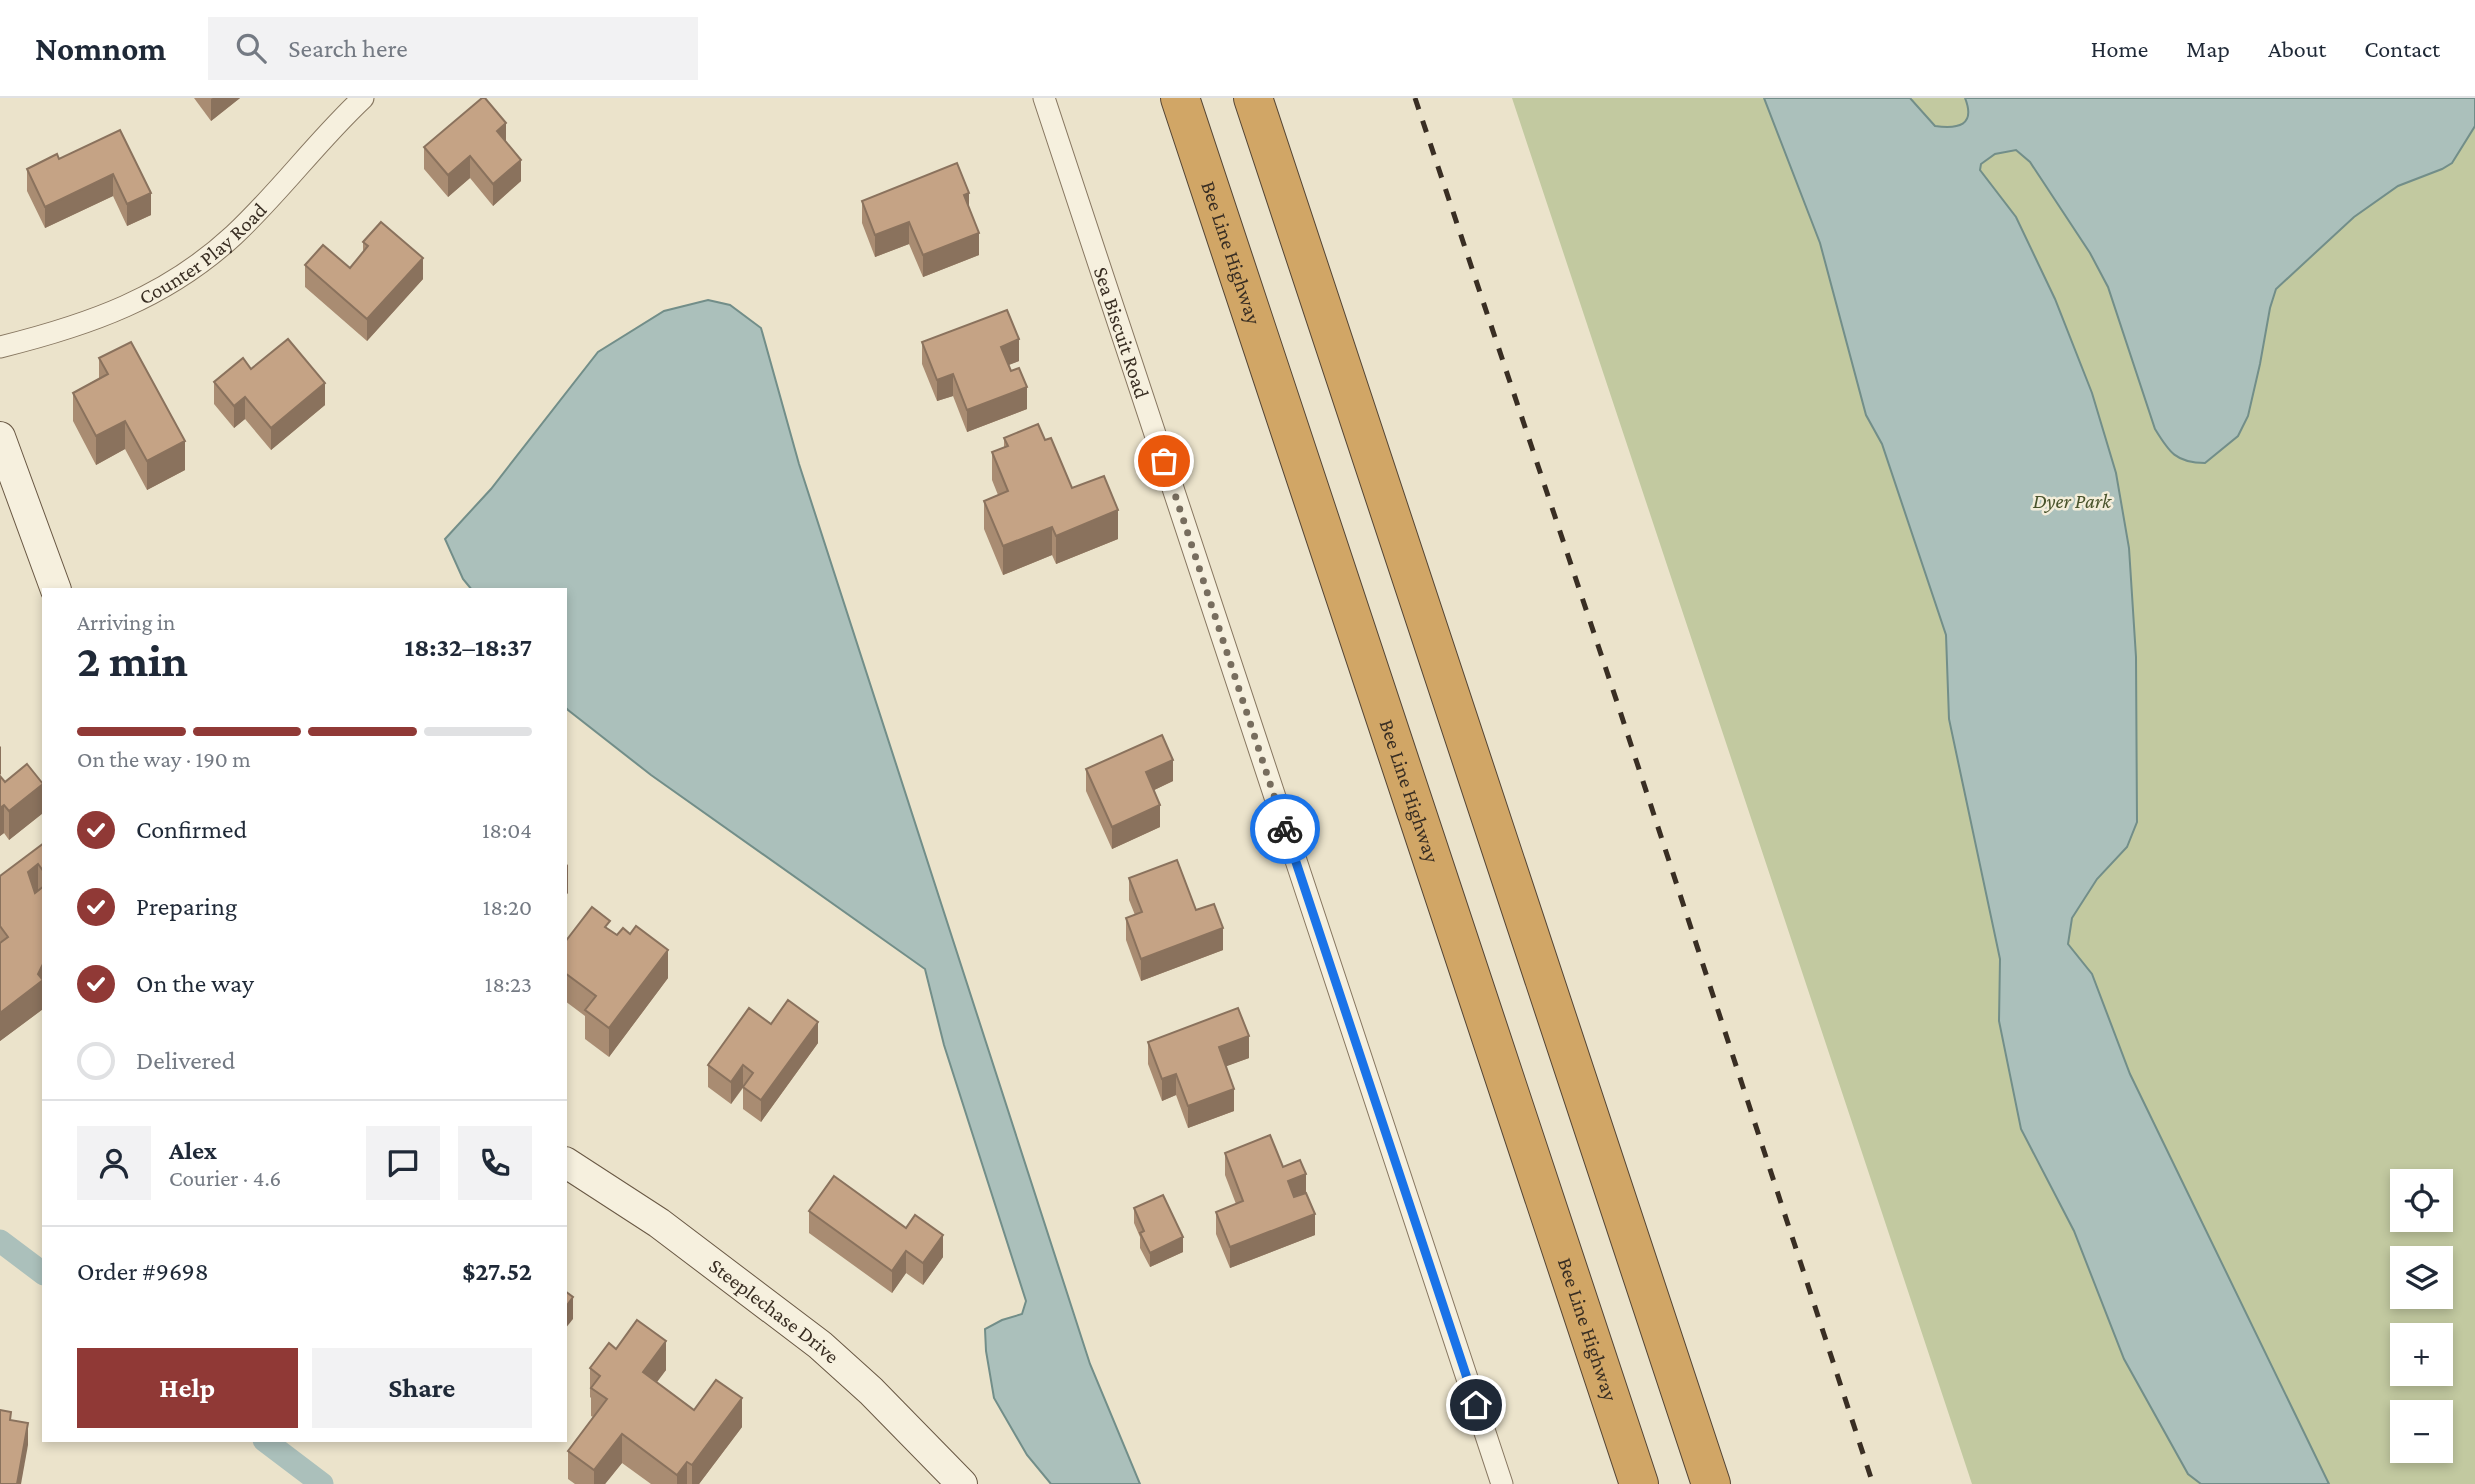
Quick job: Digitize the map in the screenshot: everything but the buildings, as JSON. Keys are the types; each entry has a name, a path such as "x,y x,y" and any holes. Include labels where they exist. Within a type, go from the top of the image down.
{"highway":[{"name":"Bee Line Highway","path":"1180,98 1639,1484"},
{"path":"1253,98 1711,1484"}],"street":[{"name":"Counter Play Road","path":"0,347 54,334 104,317 165,287 234,235 363,98"},
{"name":"Sea Biscuit Road","path":"1044,98 1502,1484"},
{"path":"0,437 55,588"},
{"name":"Steeplechase Drive","path":"567,1163 660,1223 820,1345 897,1417 962,1484"}],"green space":[{"name":"Dyer Park","path":"1512,98 2475,98 2475,1484 1972,1484"}],"water":[{"path":"1764,98 1910,98 1935,126 1951,127 1963,124 1966,120 1968,107 1965,98 2475,98 2475,126 2452,163 2398,186 2354,217 2276,289 2248,416 2238,436 2205,463 2187,461 2174,455 2155,429 2108,287 2090,253 2030,162 2016,150 1995,154 1981,164 1980,170 2016,217 2055,299 2092,393 2116,473 2129,548 2136,657 2137,822 2127,847 2097,879 2072,918 2068,944 2092,974 2130,1074 2329,1484 2201,1484 2188,1474 2124,1359 2074,1231 2021,1129 1999,1021 2000,959 1949,719 1946,635 1882,444 1866,415 1820,243"},
{"path":"708,300 730,305 761,328 799,464 1090,1364 1140,1484 1051,1484 1027,1455 994,1398 985,1329 1022,1314 1026,1301 944,1045 925,969 651,775 568,710 567,588 470,588 463,579 445,539 491,489 598,352 664,311"}],"waterway":[{"path":"0,1241 42,1272"},
{"path":"267,1442 322,1484"}],"railway":[{"path":"1415,98 1618,705 1873,1484"}],"way so far":[{"path":"1164,461 1285,829"}],"route":[{"path":"1285,829 1476,1405"}]}
